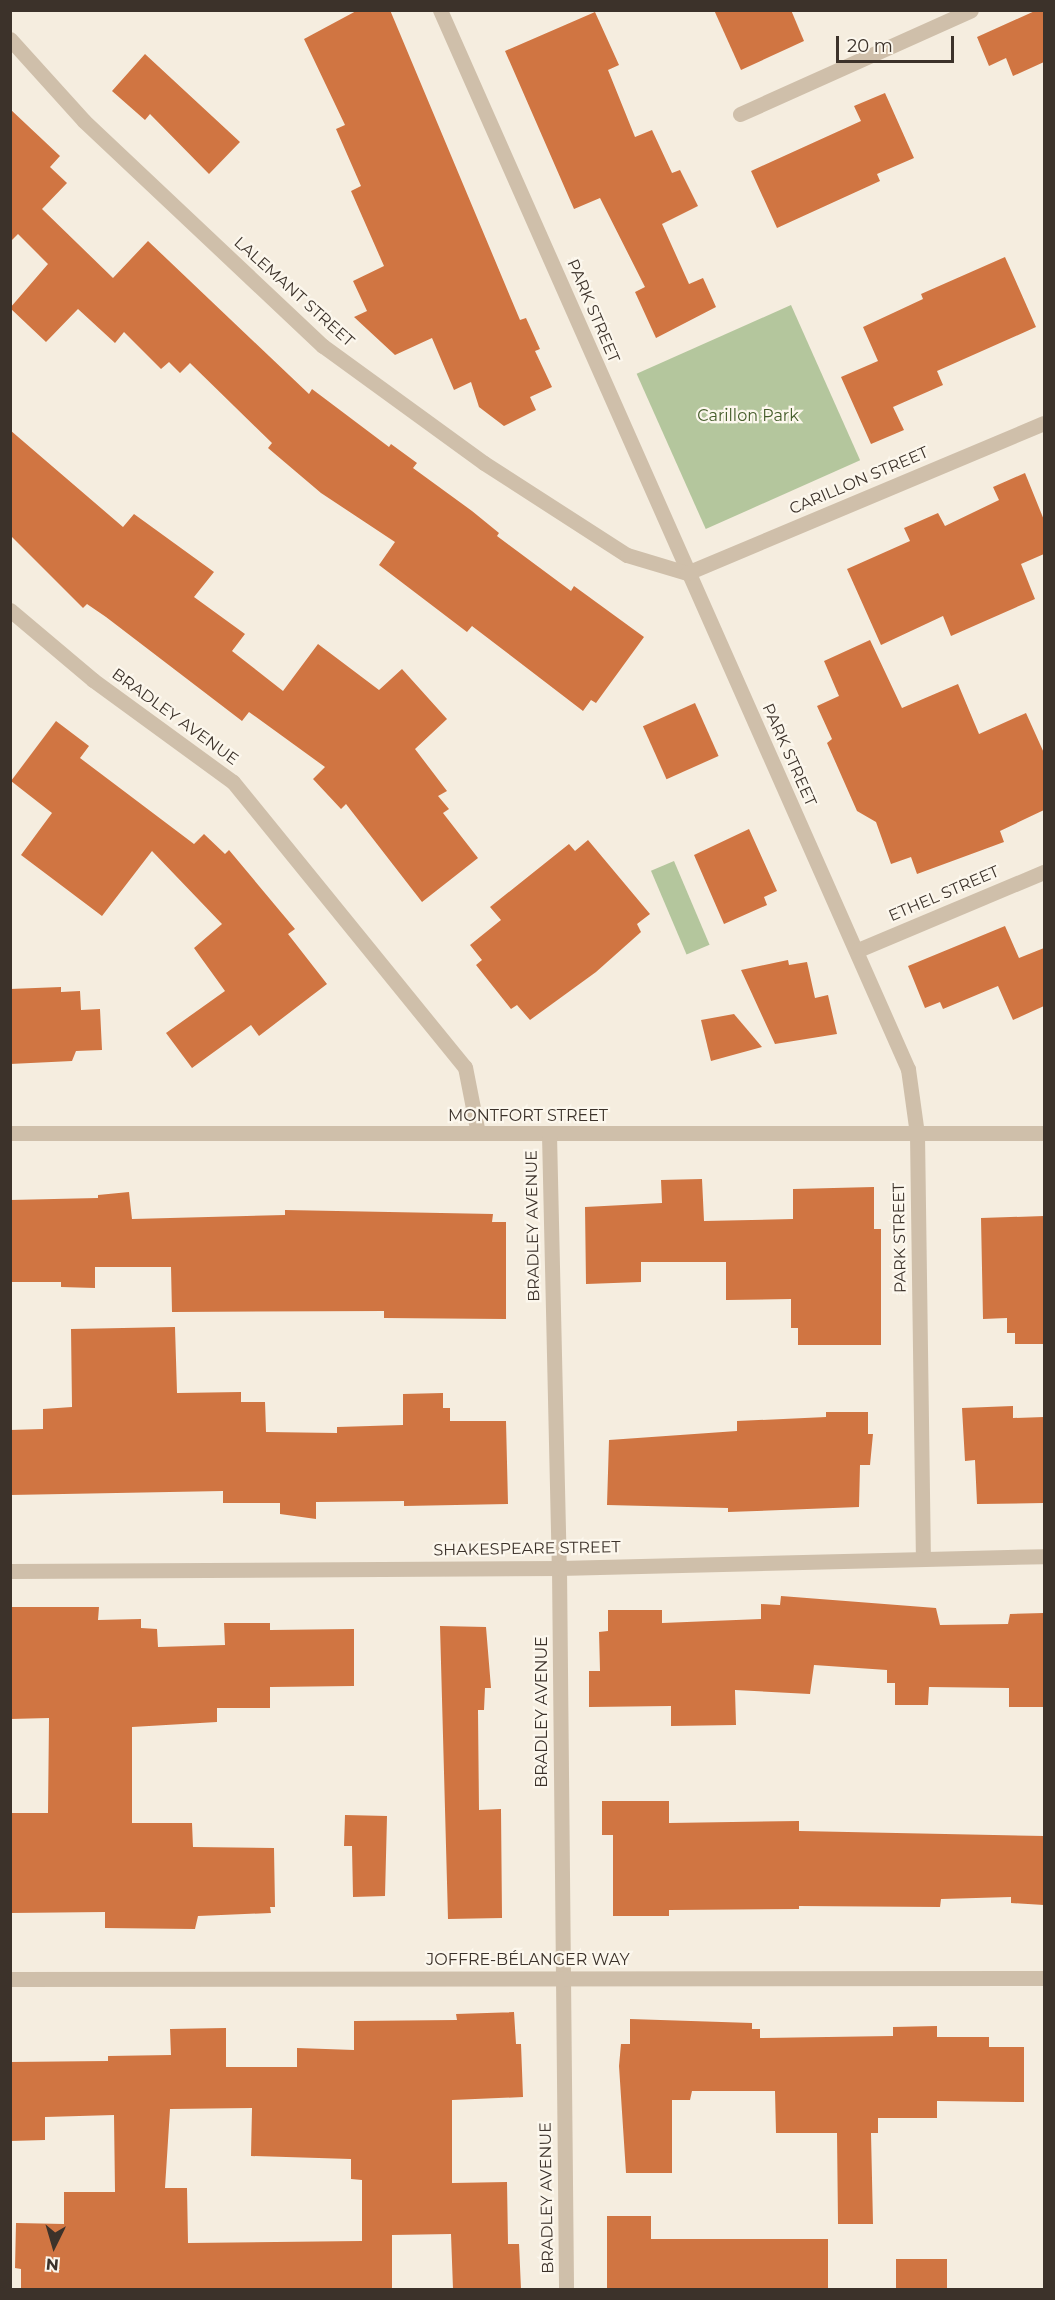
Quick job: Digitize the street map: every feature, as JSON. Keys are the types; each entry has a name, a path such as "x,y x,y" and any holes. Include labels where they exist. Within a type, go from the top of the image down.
{"street":[{"name":"PARK STREET","path":"440,10 687,573 858,950 908,1070 917,1134 923,1557"},
{"path":"740,114 971,10"},
{"name":"LALEMANT STREET","path":"10,39 84,121 323,346 484,463 627,555 687,573"},
{"name":"CARILLON STREET","path":"687,573 1044,423"},
{"name":"BRADLEY AVENUE","path":"10,610 93,680 233,782 465,1067 478,1133"},
{"name":"ETHEL STREET","path":"858,950 1044,872"},
{"name":"MONTFORT STREET","path":"10,1133 1044,1133"},
{"name":"BRADLEY AVENUE","path":"549,1134 560,1568 561,1978 566,2289"},
{"name":"SHAKESPEARE STREET","path":"10,1571 560,1568 923,1557 1044,1556"},
{"name":"JOFFRE-BÉLANGER WAY","path":"10,1979 1044,1977"}],"green space":[{"name":"Carillon Park","path":"791,305 860,460 706,529 637,374"},
{"path":"674,861 710,945 687,955 651,871"}],"building":[{"path":"358,10 390,10 520,320 526,318 540,349 535,351 552,387 530,397 536,410 504,426 479,407 471,382 454,390 432,338 395,355 354,317 367,311 353,281 384,266 351,191 361,186 336,129 345,125 304,39"},
{"path":"714,10 791,10 804,41 741,70"},
{"path":"1037,10 1044,10 1044,62 1013,76 1006,58 989,66 977,37"},
{"path":"595,12 619,65 608,70 635,137 652,130 672,173 680,170 698,206 662,224 689,284 703,278 716,307 656,338 635,292 645,287 600,198 574,209 505,51"},
{"path":"145,54 240,142 209,174 150,114 145,120 112,91"},
{"path":"885,93 914,158 877,174 880,181 777,228 751,171 861,121 854,106"},
{"path":"10,109 60,156 50,167 67,183 42,209 113,278 148,241 309,394 312,389 389,447 391,444 417,463 413,468 472,511 499,533 497,536 571,591 574,586 644,637 596,703 591,700 583,711 472,626 467,632 379,565 395,542 321,493 268,448 272,443 190,363 180,373 169,362 161,369 124,332 115,343 78,309 46,342 10,308 48,264 18,234 10,242"},
{"path":"1005,257 1036,327 937,371 943,385 893,407 904,430 871,444 841,377 878,361 863,327 923,299 921,294"},
{"path":"10,430 123,527 134,514 214,572 194,597 245,634 232,651 283,691 318,644 379,690 402,669 447,719 415,749 447,791 438,796 449,809 443,813 478,858 422,902 346,804 341,809 313,779 325,767 249,712 242,721 106,617 87,604 83,608 10,535"},
{"path":"1025,473 1044,520 1044,554 1021,564 1035,599 951,636 943,616 881,645 847,569 910,541 904,528 938,513 945,526 999,500 993,487"},
{"path":"870,640 902,708 958,684 979,734 1026,713 1044,753 1044,810 1000,831 1004,842 917,874 911,857 891,864 876,822 857,811 827,743 832,739 817,706 839,696 824,661"},
{"path":"695,703 719,756 667,779 643,726"},
{"path":"56,721 89,746 80,758 194,844 204,834 225,854 229,850 295,929 288,934 327,984 259,1036 251,1025 192,1068 166,1033 225,991 194,948 222,924 152,851 102,916 21,855 52,813 11,781"},
{"path":"749,829 777,891 764,897 767,905 724,924 694,855"},
{"path":"588,840 650,914 637,924 641,932 596,972 530,1020 517,1005 511,1009 476,965 482,960 470,945 501,920 490,907 569,844 575,851"},
{"path":"1005,926 1019,958 1044,948 1044,1006 1013,1020 998,986 943,1009 940,1002 925,1008 908,966"},
{"path":"788,960 789,965 807,962 815,998 828,995 837,1034 775,1044 741,970"},
{"path":"61,987 61,992 80,991 81,1010 100,1009 102,1050 76,1051 72,1061 10,1064 10,989"},
{"path":"734,1014 762,1047 711,1061 701,1020"},
{"path":"702,1179 704,1221 793,1219 793,1189 874,1187 874,1229 881,1229 881,1345 798,1345 798,1328 791,1328 791,1299 726,1300 726,1262 641,1262 641,1282 586,1284 585,1207 662,1203 661,1180"},
{"path":"129,1192 132,1219 285,1215 285,1210 493,1214 492,1222 506,1222 506,1319 384,1318 384,1311 172,1312 171,1267 95,1267 95,1288 61,1287 61,1282 10,1282 10,1200 98,1198 98,1195"},
{"path":"1044,1216 1044,1344 1015,1344 1015,1333 1007,1333 1007,1318 983,1319 981,1218"},
{"path":"175,1327 177,1393 241,1392 241,1402 265,1402 266,1432 337,1433 337,1427 403,1425 403,1394 443,1393 443,1408 450,1408 450,1421 506,1421 508,1504 404,1506 404,1501 316,1502 316,1519 280,1514 280,1503 223,1503 223,1491 10,1495 10,1430 43,1429 43,1409 72,1407 71,1329"},
{"path":"1013,1406 1013,1418 1044,1417 1044,1503 977,1504 975,1460 965,1461 962,1408"},
{"path":"826,1412 868,1412 868,1434 873,1434 870,1465 860,1465 859,1507 728,1512 728,1508 607,1505 609,1440 737,1431 737,1421 826,1417"},
{"path":"781,1596 936,1608 940,1625 1008,1624 1010,1614 1044,1613 1044,1707 1009,1707 1009,1688 929,1687 928,1705 895,1705 895,1683 887,1683 887,1670 814,1665 810,1694 735,1690 736,1725 671,1726 671,1706 589,1707 589,1671 600,1671 599,1632 608,1631 608,1610 662,1610 662,1623 761,1619 761,1604 780,1605"},
{"path":"10,1607 99,1607 98,1620 141,1619 141,1628 157,1629 158,1647 225,1645 224,1623 270,1623 270,1630 354,1629 354,1686 270,1687 270,1708 217,1708 217,1722 132,1727 132,1823 192,1823 193,1847 274,1848 275,1907 270,1907 271,1913 198,1916 195,1929 105,1928 105,1912 10,1913 10,1813 48,1813 49,1718 10,1719"},
{"path":"440,1626 486,1627 491,1688 485,1688 484,1710 478,1710 479,1810 501,1809 502,1918 448,1919"},
{"path":"602,1801 669,1801 669,1823 799,1821 799,1831 1044,1836 1044,1905 1011,1903 1011,1897 941,1899 940,1907 799,1906 799,1909 669,1910 669,1916 613,1916 613,1835 602,1835"},
{"path":"345,1815 387,1816 385,1896 353,1897 352,1846 344,1846"},
{"path":"514,2012 516,2044 521,2044 523,2097 452,2100 452,2183 507,2182 508,2244 519,2244 521,2289 453,2289 451,2234 392,2235 392,2289 21,2289 21,2269 15,2268 16,2223 64,2224 64,2192 115,2192 114,2115 45,2117 45,2140 10,2141 10,2062 108,2061 108,2056 171,2055 170,2029 226,2028 226,2067 297,2067 297,2048 354,2050 354,2021 457,2020 456,2014","holes":["252,2108 251,2156 351,2159 351,2179 362,2180 362,2241 188,2243 187,2188 165,2188 170,2109"]},
{"path":"630,2019 752,2023 752,2029 760,2029 760,2038 893,2036 893,2027 937,2026 937,2037 989,2037 989,2047 1024,2047 1024,2102 937,2101 937,2118 878,2118 878,2133 871,2133 873,2224 838,2224 837,2133 776,2133 775,2091 692,2091 690,2100 672,2100 672,2173 626,2173 619,2066 621,2044 630,2044"},
{"path":"607,2216 651,2216 651,2239 828,2239 828,2289 607,2289"},
{"path":"896,2259 947,2259 947,2289 896,2289"}]}
